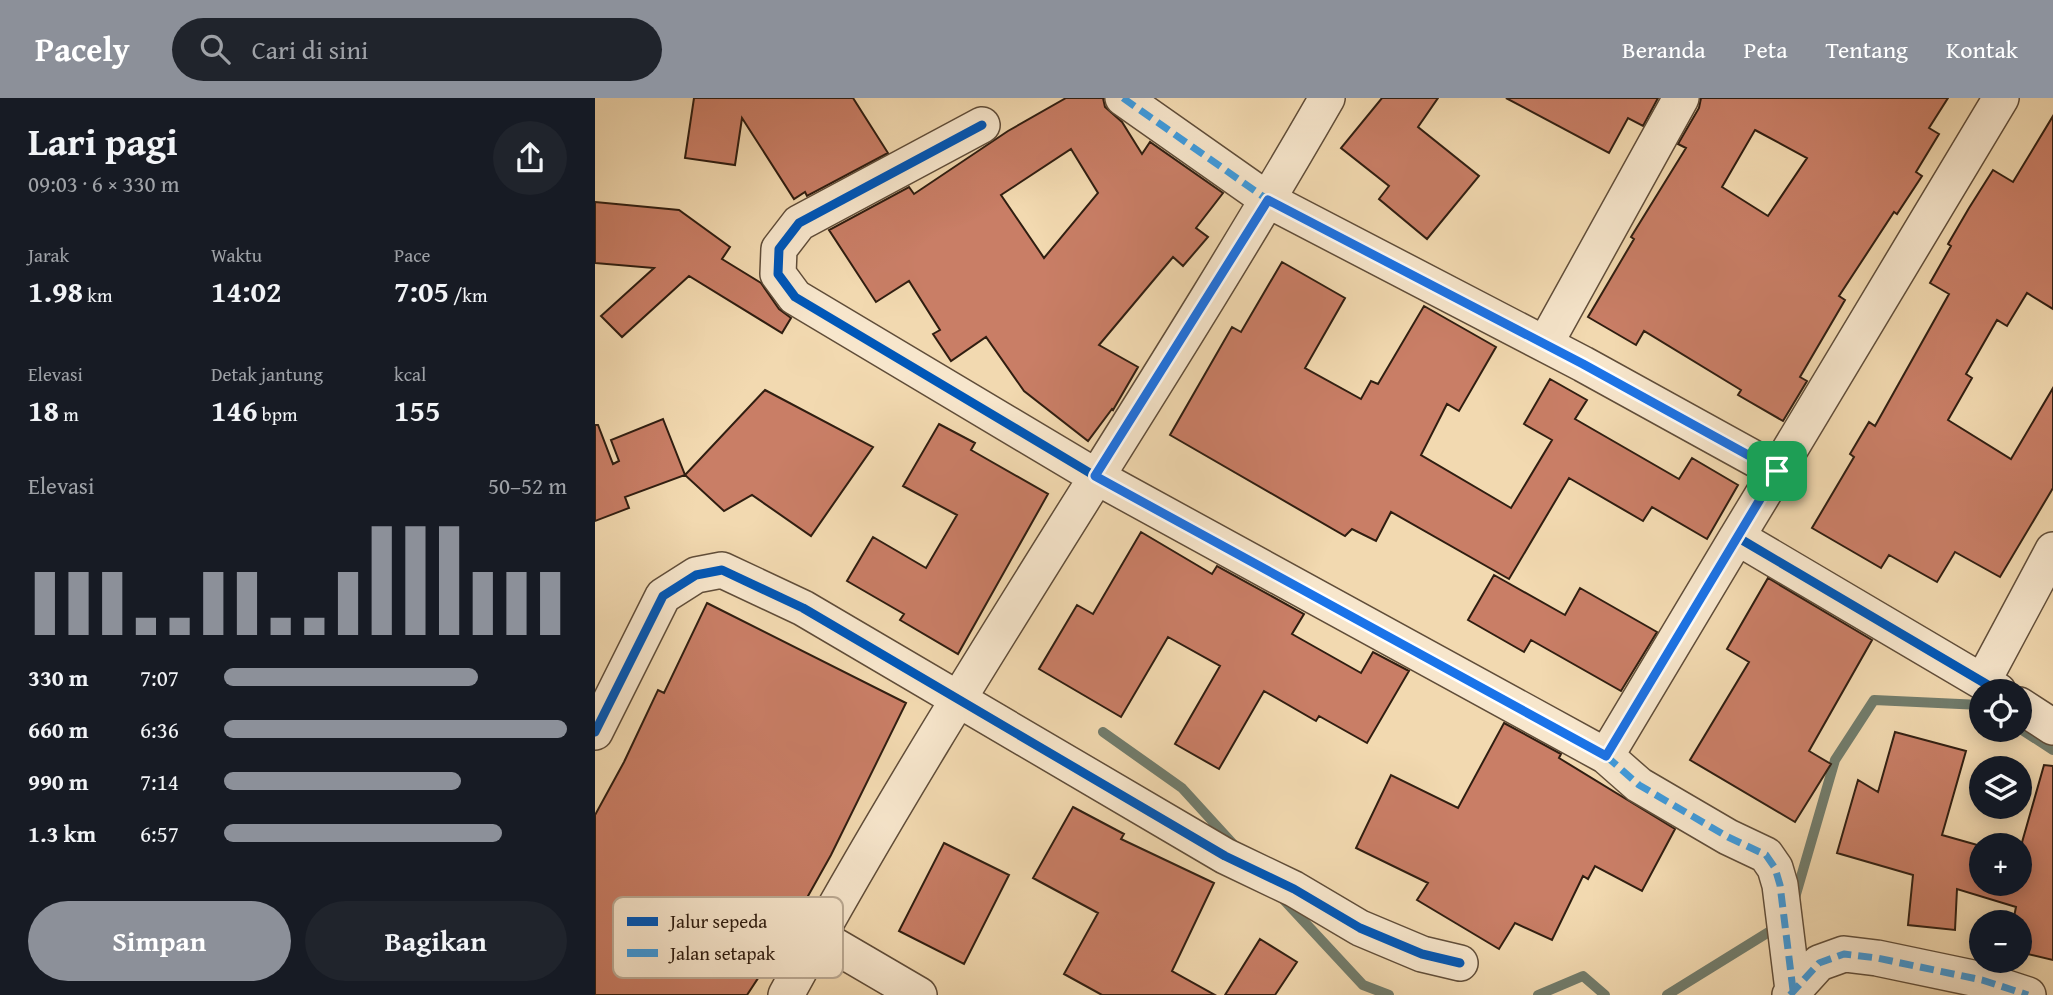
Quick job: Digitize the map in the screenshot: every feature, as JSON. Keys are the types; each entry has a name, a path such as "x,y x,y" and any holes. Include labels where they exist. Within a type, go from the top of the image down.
{"street":[{"path":"1123,98 1268,200 1545,344 1777,471"},
{"path":"841,897 957,699 1268,200 1327,98"},
{"path":"1545,344 1681,98"},
{"path":"1606,756 2001,98"},
{"path":"982,125 799,223 779,250 778,274 795,297 1095,476 1606,756 1639,785 1728,837 1766,855 1775,868 1780,885 1791,982 1819,963 1844,954 1877,958 1982,980 2028,995"},
{"path":"1737,537 1978,679"},
{"path":"1993,679 2053,550"},
{"path":"599,714 663,596 696,575 722,570 803,608 1225,856 1294,889 1360,928 1422,954 1460,963"},
{"path":"2032,713 2053,727"},
{"path":"843,951 919,995"},
{"path":"786,995 795,978"}],"building":[{"path":"694,98 853,98 888,153 807,196 805,192 794,199 742,118 735,165 685,158"},
{"path":"1066,98 1103,98 1105,107 1122,122 1142,154 1150,142 1223,193 1196,228 1208,237 1183,266 1173,257 1099,345 1138,367 1113,410 1088,441 1024,391 986,337 951,361 933,334 940,330 909,281 876,302 829,230 909,187 914,194 1008,131","holes":["1071,149 1098,193 1044,258 1001,195"]},
{"path":"1382,98 1438,98 1418,127 1479,176 1427,239 1379,199 1389,186 1341,148"},
{"path":"1506,98 1658,98 1643,126 1628,118 1609,153"},
{"path":"1701,98 1948,98 1929,128 1939,134 1916,172 1922,176 1897,214 1894,212 1839,296 1845,300 1800,377 1807,381 1783,421 1738,395 1741,390 1644,331 1636,345 1588,317 1634,239 1631,237 1686,148 1678,144 1699,108","holes":["1755,130 1807,158 1768,216 1722,187"]},
{"path":"2053,116 2053,309 2027,293 2007,326 1997,320 1966,374 1972,378 1948,420 2011,459 2053,388 2053,488 2000,577 1955,552 1937,582 1889,555 1881,568 1812,528 1854,457 1850,454 1869,422 1875,426 1949,294 1930,283 1969,208 1993,170 2013,182"},
{"path":"595,202 679,210 730,247 722,259 761,283 779,309 791,318 782,333 689,276 622,337 601,316 654,268 595,263"},
{"path":"1282,262 1345,298 1305,368 1361,399 1371,381 1378,384 1424,306 1496,347 1459,411 1447,404 1421,455 1511,508 1552,440 1524,424 1550,379 1587,400 1575,419 1679,479 1692,458 1738,485 1707,539 1652,507 1643,521 1569,478 1509,579 1391,512 1376,541 1352,529 1345,536 1170,435 1232,327 1241,332"},
{"path":"765,390 873,447 811,536 752,495 724,511 685,475"},
{"path":"663,419 685,475 625,497 629,508 595,521 595,425 598,425 613,464 619,461 611,440"},
{"path":"939,424 975,443 971,450 1048,494 958,654 900,620 904,614 847,581 873,537 926,568 957,515 903,486"},
{"path":"1141,532 1212,574 1217,566 1304,614 1292,634 1361,673 1373,652 1409,671 1367,743 1319,716 1316,721 1264,691 1219,769 1175,744 1220,666 1168,637 1121,717 1039,669 1077,605 1093,614"},
{"path":"1494,575 1565,615 1580,588 1657,632 1621,691 1531,640 1524,652 1468,620"},
{"path":"1768,578 1872,640 1809,751 1831,764 1795,822 1690,760 1749,662 1727,649"},
{"path":"707,603 906,703 807,897 613,897 613,978 758,978 747,995 595,995 595,815 658,690 664,693"},
{"path":"1504,723 1561,754 1559,758 1675,829 1642,891 1595,866 1588,879 1583,876 1552,940 1515,923 1499,949 1417,900 1428,883 1356,848 1391,775 1458,808"},
{"path":"1895,732 1966,751 1942,835 1969,843 1969,893 1957,889 1955,930 1908,925 1913,875 1837,853 1858,780 1878,792"},
{"path":"2044,765 2053,766 2053,960 2032,955 2032,910 2015,910 2016,907 1980,896 2032,896 2032,833 2025,833 2029,819 2032,819 2032,807"},
{"path":"1073,807 1124,834 1121,839 1214,883 1172,971 1215,995 1102,995 1064,974 1098,913 1033,878"},
{"path":"944,843 1009,875 964,964 899,931"},
{"path":"1260,939 1297,962 1275,995 1225,995"}],"waterway":[{"path":"1794,901 1835,760 1874,700 1969,704"},
{"path":"1103,732 1182,788 1235,846"},
{"path":"2032,736 2053,750"},
{"path":"1284,900 1363,985 1389,995"},
{"path":"1667,995 1780,925"},
{"path":"1538,995 1583,976 1605,995"}],"marked path":[{"path":"1123,98 1268,200"},
{"path":"1606,756 1639,785 1728,837 1766,855 1775,868 1780,885 1793,990"},
{"path":"1790,995 1819,963 1844,954 1877,958 1982,980 2028,995"}],"cycle path":[{"path":"982,125 799,223 779,249 778,274 795,297 1095,476 1606,756 1737,537 1978,679"},
{"path":"595,732 663,596 696,575 722,570 803,608 1225,856 1294,889 1360,928 1422,954 1460,963"}],"route":[{"path":"1268,200 1583,364 1777,471 1606,756 1095,476 1268,200"}]}
